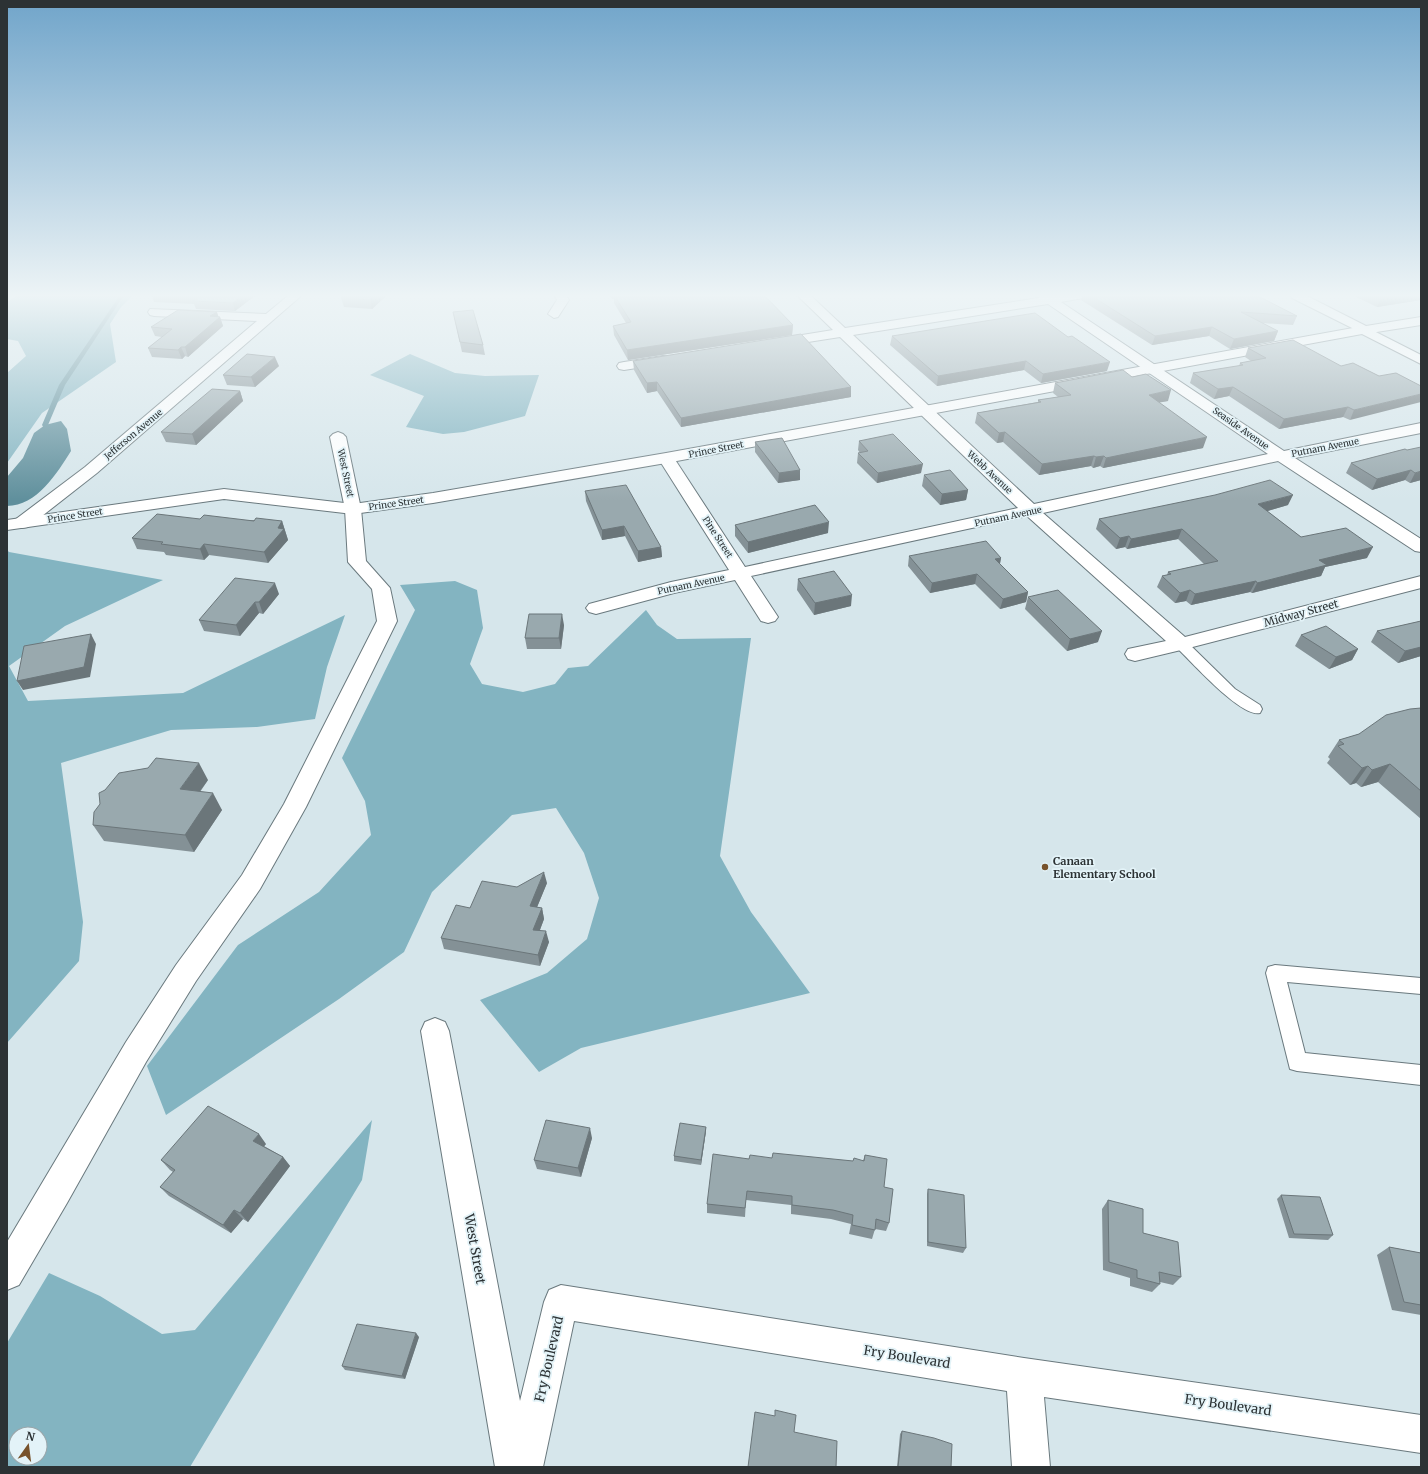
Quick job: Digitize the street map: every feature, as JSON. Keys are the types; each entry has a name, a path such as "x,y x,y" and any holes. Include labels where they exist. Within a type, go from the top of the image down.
{"street":[{"name":"Jefferson Avenue","path":"15,524 91,470 215,364"},
{"path":"624,366 639,364"},
{"name":"Webb Avenue","path":"877,364 1031,511 1181,644"},
{"name":"Seaside Avenue","path":"1148,364 1281,456 1421,547"},
{"name":"Prince Street","path":"15,524 224,494 353,509 433,498 666,458 1177,364"},
{"name":"Putnam Avenue","path":"596,608 671,588 1281,456 1421,428"},
{"name":"West Street","path":"7,1273 56,1192 136,1052 186,973 251,882 294,807 332,728 387,621 381,588 357,562 353,509 338,437"},
{"name":"Pine Street","path":"666,458 742,573 768,617"},
{"name":"Midway Street","path":"1135,654 1181,644 1421,582"},
{"name":"West Street","path":"435,1031 514,1467"},
{"name":"Fry Boulevard","path":"524,1467 561,1302 1024,1376 1421,1434"},
{"path":"1024,1376 1031,1467"}],"lane":[{"path":"1181,644 1230,692 1255,709"},
{"path":"1421,986 1275,973 1297,1062 1421,1075"}],"shaded area":[{"path":"17,364 113,364 42,413 7,463 7,373"},
{"path":"391,364 433,364 455,373 485,376 539,375 525,416 464,432 443,434 406,427 424,396 370,375"},
{"path":"61,421 67,429 71,451 53,478 37,494 18,505 7,506 7,477 23,458 34,433 45,425"},
{"path":"7,550 9,552 163,580 65,626 9,666 28,701 183,693 345,615 327,667 315,719 257,727 171,730 61,763 83,922 79,961 7,1043"},
{"path":"455,581 477,590 483,628 470,664 482,684 523,692 555,684 568,668 588,666 646,610 657,625 677,639 751,638 720,856 751,912 810,993 581,1048 539,1072 480,1000 547,973 587,939 599,898 584,853 556,808 512,815 432,892 404,952 339,999 166,1115 147,1066 238,945 319,892 371,835 365,801 342,758 415,610 400,585"},
{"path":"372,1120 362,1180 190,1467 7,1467 7,1343 49,1273 100,1296 162,1334 195,1330"}],"building":[{"path":"236,364 267,364 251,377 223,375"},
{"path":"635,364 829,364 851,387 681,418 657,382 647,383"},
{"path":"924,364 1010,364 938,376"},
{"path":"1030,364 1100,364 1043,374"},
{"path":"1241,364 1337,364 1341,366 1355,364 1379,376 1396,373 1421,386 1421,394 1354,410 1348,407 1284,419 1233,387 1218,389 1193,373 1243,365"},
{"path":"1123,370 1132,377 1146,374 1171,390 1149,395 1207,437 1106,458 1104,456 1094,456 1042,464 1005,432 999,433 977,413 1041,402 1038,400 1071,395 1055,383"},
{"path":"212,389 240,391 192,434 161,432"},
{"path":"893,434 923,464 878,473 858,453 868,451 859,441"},
{"path":"782,438 800,470 779,473 755,442"},
{"path":"1421,447 1421,471 1415,473 1411,470 1377,479 1351,463 1405,449 1407,450"},
{"path":"950,470 968,490 942,494 924,475"},
{"path":"1270,480 1293,495 1258,504 1301,537 1346,528 1373,547 1319,560 1327,565 1257,583 1256,581 1195,594 1190,590 1180,593 1162,576 1171,574 1168,572 1218,561 1182,529 1131,539 1129,536 1120,538 1099,519 1215,495"},
{"path":"626,485 661,547 638,551 624,526 602,530 585,491"},
{"path":"815,505 829,522 748,542 735,525"},
{"path":"157,514 200,519 204,515 254,521 256,518 282,521 278,528 284,529 264,552 204,544 200,549 161,544 163,542 132,538"},
{"path":"986,541 1001,558 995,559 1028,592 1003,599 977,574 932,583 909,556"},
{"path":"834,571 852,595 815,603 798,579"},
{"path":"235,578 275,583 259,602 255,602 236,625 199,620"},
{"path":"1058,590 1102,631 1070,639 1028,597"},
{"path":"529,614 562,614 559,638 525,638"},
{"path":"1421,621 1421,647 1405,651 1377,631"},
{"path":"1326,626 1358,649 1336,657 1301,635"},
{"path":"91,634 84,667 17,681 24,646"},
{"path":"1421,708 1421,791 1390,764 1372,770 1368,766 1362,768 1338,746 1344,744 1339,740 1359,734 1386,715"},
{"path":"156,758 199,763 180,789 213,793 185,835 93,825 94,812 100,804 99,793 105,790 119,773 148,768"},
{"path":"544,872 530,906 542,908 533,930 546,931 538,955 441,938 456,905 470,908 482,881 517,887"},
{"path":"208,1106 259,1134 253,1141 283,1157 240,1213 234,1210 223,1225 160,1187 175,1170 161,1160"},
{"path":"546,1120 590,1128 578,1168 534,1160"},
{"path":"680,1123 706,1127 701,1160 674,1156"},
{"path":"773,1153 853,1161 854,1158 864,1161 865,1155 887,1159 884,1187 893,1189 889,1223 876,1219 875,1230 852,1225 853,1215 833,1210 792,1205 792,1196 747,1191 745,1208 707,1204 713,1154 749,1159 750,1155 772,1158"},
{"path":"928,1189 964,1195 966,1248 928,1242"},
{"path":"1281,1195 1320,1197 1333,1235 1294,1234"},
{"path":"1108,1200 1143,1209 1143,1233 1178,1242 1181,1277 1159,1272 1160,1284 1137,1278 1137,1270 1109,1262"},
{"path":"1389,1247 1421,1253 1421,1305 1404,1302"},
{"path":"357,1324 416,1333 402,1376 342,1366"},
{"path":"775,1410 796,1415 794,1432 837,1441 836,1467 748,1467 755,1412 775,1416"},
{"path":"902,1431 934,1438 952,1444 951,1467 898,1467"}],"waterway":[{"path":"50,433 45,425 62,385 76,364"}],"place":[{"name":"Canaan Elementary School","path":"1045,867"}]}
